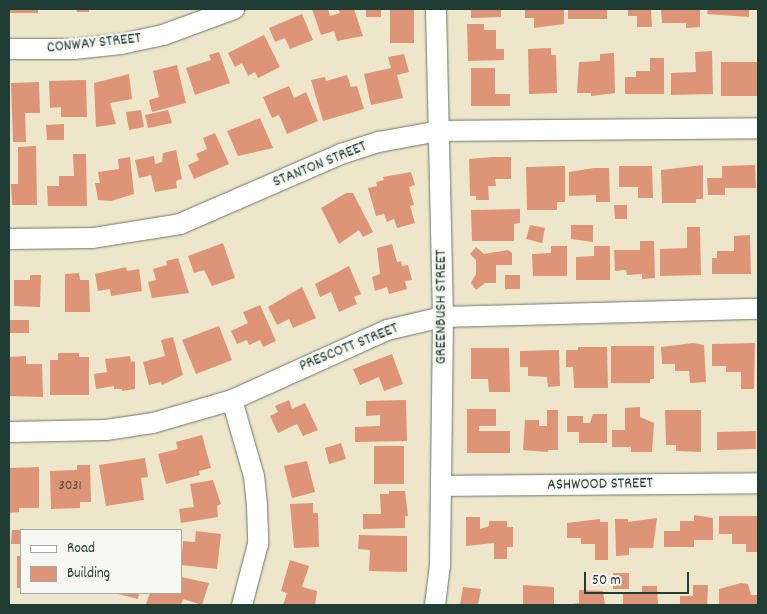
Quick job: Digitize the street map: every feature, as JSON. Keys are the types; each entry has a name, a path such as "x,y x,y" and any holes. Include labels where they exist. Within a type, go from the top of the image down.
{"street":[{"name":"CONWAY STREET","path":"9,49 74,49 121,44 163,35 234,9"},
{"name":"GREENBUSH STREET","path":"434,605 440,565 442,486 442,317 436,9"},
{"name":"STANTON STREET","path":"9,239 93,238 180,224 342,154 379,142 439,131 758,128"},
{"name":"PRESCOTT STREET","path":"9,432 106,430 153,423 232,400 312,361 387,330 442,317 758,309"},
{"path":"232,400 254,476 257,506 258,544 242,605"},
{"name":"ASHWOOD STREET","path":"442,486 758,483"}],"building":[{"path":"9,9 38,9 38,13 9,13"},
{"path":"76,9 89,9 89,12 77,12"},
{"path":"312,9 328,9 330,16 340,13 338,9 354,9 363,36 337,41 334,31 321,35"},
{"path":"366,9 381,9 381,17 366,17"},
{"path":"390,9 414,9 414,43 390,43"},
{"path":"471,9 501,9 501,17 471,18"},
{"path":"525,9 564,9 564,24 534,28 534,18 525,18"},
{"path":"568,9 607,9 607,19 568,19"},
{"path":"628,9 651,9 652,27 637,27 637,16 628,16"},
{"path":"661,9 700,9 700,27 686,28 686,23 662,23"},
{"path":"708,9 749,9 749,17 707,14"},
{"path":"302,14 313,40 290,49 285,38 275,42 269,28"},
{"path":"467,24 484,24 484,30 496,30 496,49 504,49 504,60 468,61"},
{"path":"264,35 280,67 258,78 255,72 248,76 242,63 235,67 228,53"},
{"path":"551,48 551,55 556,55 557,93 529,94 528,49"},
{"path":"712,51 713,94 671,95 671,73 696,72 695,52"},
{"path":"219,52 230,83 195,95 186,68 211,60 209,55"},
{"path":"614,53 615,93 591,96 591,93 577,93 579,62 600,61 600,54"},
{"path":"404,54 409,72 397,75 403,98 371,105 364,74 391,68 388,57"},
{"path":"650,58 664,58 664,94 625,94 625,77 636,77 636,71 650,71"},
{"path":"721,62 758,62 758,96 721,96"},
{"path":"177,65 186,103 152,112 149,100 159,97 153,71"},
{"path":"471,68 495,68 495,94 510,94 510,106 471,106"},
{"path":"129,74 132,99 110,103 116,124 96,127 94,83"},
{"path":"347,75 351,87 357,86 364,109 323,121 311,80 325,77 326,81"},
{"path":"86,80 87,117 61,117 61,107 50,108 49,81"},
{"path":"39,82 40,113 25,113 26,142 13,142 11,83"},
{"path":"289,86 294,98 306,92 318,121 287,134 279,115 272,118 263,97"},
{"path":"141,110 144,127 129,130 126,112"},
{"path":"168,110 172,123 148,128 145,115"},
{"path":"260,118 273,148 238,156 227,131"},
{"path":"64,124 64,140 47,140 46,125"},
{"path":"215,133 229,164 194,179 188,165 199,160 196,154 207,149 203,138"},
{"path":"36,146 37,205 12,205 11,184 18,184 18,147"},
{"path":"176,150 182,179 176,181 177,188 155,192 151,175 139,178 135,160 154,156 155,164 162,162 163,153"},
{"path":"73,154 86,154 87,206 48,206 47,186 59,186 59,176 74,176"},
{"path":"130,157 134,194 111,201 98,200 95,183 100,183 98,172 119,169 118,159"},
{"path":"511,157 511,179 495,179 496,186 488,186 489,200 476,200 476,196 470,196 469,159"},
{"path":"703,165 703,199 696,199 696,203 662,203 661,170"},
{"path":"755,165 756,188 725,188 725,195 708,195 707,178 722,178 722,166"},
{"path":"565,166 565,202 557,202 557,210 527,210 526,167"},
{"path":"619,166 652,166 653,198 638,198 638,187 619,187"},
{"path":"609,168 610,202 596,202 596,195 569,196 569,172"},
{"path":"411,172 415,185 409,187 414,205 410,206 415,223 397,228 394,219 387,222 384,214 376,216 368,188 377,186 376,182 384,180 383,177"},
{"path":"346,193 353,193 373,232 363,237 359,230 339,244 321,208"},
{"path":"614,205 627,205 627,219 615,219"},
{"path":"520,209 520,223 514,224 514,241 472,241 471,210"},
{"path":"530,225 545,228 542,243 526,239"},
{"path":"571,225 593,225 593,242 571,239"},
{"path":"687,227 700,227 701,275 660,276 660,249 687,248"},
{"path":"750,235 751,274 712,274 712,258 717,258 717,251 734,251 734,236"},
{"path":"640,241 654,241 655,278 642,279 642,274 627,275 626,270 615,271 614,250 640,250"},
{"path":"223,243 235,278 212,286 204,270 194,273 188,256"},
{"path":"392,244 397,262 401,261 402,266 408,265 412,280 405,281 407,289 389,294 387,287 375,291 372,277 380,274 377,248"},
{"path":"551,246 567,246 567,276 533,276 532,254 551,253"},
{"path":"594,246 610,246 610,280 576,280 576,257 594,256"},
{"path":"476,247 484,254 508,250 512,253 512,265 496,265 496,283 485,283 476,290 471,283 476,274 476,260 470,254"},
{"path":"178,258 189,293 152,298 148,282 156,280 153,269 167,265 166,261"},
{"path":"349,266 361,294 354,297 357,304 339,312 331,292 320,297 315,284"},
{"path":"126,267 127,271 139,269 142,291 111,296 110,289 98,291 95,274"},
{"path":"79,273 80,280 89,280 90,312 65,312 65,274"},
{"path":"30,275 41,275 40,307 14,306 14,280 30,280"},
{"path":"505,275 520,275 520,289 505,289"},
{"path":"302,287 316,318 293,328 289,319 277,325 268,307"},
{"path":"260,305 276,341 263,347 260,340 249,345 247,340 237,344 231,331 248,323 243,312"},
{"path":"10,320 29,320 29,333 10,333"},
{"path":"219,326 232,360 196,374 182,340"},
{"path":"173,337 183,375 162,385 161,382 149,385 143,362 165,356 161,340"},
{"path":"693,343 704,345 706,382 690,383 689,371 675,371 675,364 662,364 661,347"},
{"path":"755,343 754,389 741,389 741,372 726,372 726,366 712,366 712,344"},
{"path":"611,346 654,346 654,379 650,379 650,383 611,383"},
{"path":"578,347 607,347 608,388 574,388 573,367 566,367 566,350 578,350"},
{"path":"471,348 509,348 510,392 489,392 488,379 471,379"},
{"path":"559,350 560,386 548,387 547,377 528,376 528,367 520,367 520,351"},
{"path":"58,353 79,353 79,357 89,357 89,395 50,395 50,360 58,360"},
{"path":"392,354 403,384 384,391 379,377 360,385 353,369"},
{"path":"26,356 26,364 42,364 43,397 9,396 9,357"},
{"path":"130,356 131,362 135,361 135,389 122,391 122,389 114,389 114,386 96,389 94,374 107,372 105,359"},
{"path":"289,400 292,409 305,403 318,430 303,436 297,424 278,433 270,416 278,412 275,406"},
{"path":"406,400 407,441 355,442 355,427 380,426 380,415 366,416 366,401"},
{"path":"640,407 640,417 654,423 652,452 631,452 631,447 612,447 612,430 625,430 625,408"},
{"path":"467,409 496,409 496,426 479,426 479,431 510,431 510,453 467,453"},
{"path":"547,410 558,410 558,450 548,450 548,452 523,450 525,420 539,420 539,426 547,426"},
{"path":"665,410 701,410 701,452 676,451 676,445 666,445"},
{"path":"593,414 607,414 607,443 579,443 579,432 567,432 567,416 583,416 583,423 590,423"},
{"path":"756,431 756,449 717,450 717,432"},
{"path":"202,435 211,468 199,471 200,475 166,484 158,454 178,449 176,442"},
{"path":"341,443 346,459 329,464 325,448"},
{"path":"374,446 404,446 404,484 374,484"},
{"path":"145,458 148,477 141,478 144,500 106,506 99,465"},
{"path":"307,461 315,492 292,498 284,466"},
{"path":"77,465 90,465 91,502 80,502 80,508 51,509 50,471 77,470"},
{"path":"39,467 39,508 19,508 19,512 9,513 9,468"},
{"path":"213,480 221,504 217,506 218,517 181,523 179,509 194,507 190,484"},
{"path":"389,491 405,491 408,516 405,516 405,528 363,529 363,514 381,514 380,494 389,494"},
{"path":"313,503 313,513 318,513 319,547 294,548 290,504"},
{"path":"694,515 713,518 713,540 694,540 694,547 664,547 664,531 680,531 680,521 694,521"},
{"path":"719,516 758,516 758,552 746,552 746,544 732,544 732,534 719,534"},
{"path":"466,517 480,517 480,529 489,526 489,521 507,521 507,527 513,527 513,547 507,547 507,559 494,559 494,543 466,546"},
{"path":"657,518 653,548 629,548 629,555 616,556 615,519 628,519 628,522"},
{"path":"600,519 600,522 608,522 608,560 595,560 595,544 581,544 581,538 567,538 567,523"},
{"path":"12,530 20,530 20,544 11,544"},
{"path":"196,531 221,534 217,569 182,565 183,541 195,542"},
{"path":"359,535 407,536 407,572 369,571 370,550 358,549"},
{"path":"17,556 20,556 20,588 17,588"},
{"path":"290,560 309,566 302,587 317,591 315,605 283,605 287,593 281,591"},
{"path":"613,573 629,573 629,589 613,589"},
{"path":"182,577 209,583 202,605 183,599 181,605 146,604 150,594 182,594"},
{"path":"741,583 748,584 751,595 758,595 758,605 719,605 719,589"},
{"path":"523,585 554,587 554,605 523,605"},
{"path":"693,585 708,585 707,605 680,605 680,596 693,596"},
{"path":"642,586 657,586 658,605 623,605 623,594 642,594"},
{"path":"463,587 481,589 478,605 460,605"},
{"path":"579,590 603,591 605,605 567,605 579,603"},
{"path":"118,594 139,594 138,599"}]}
